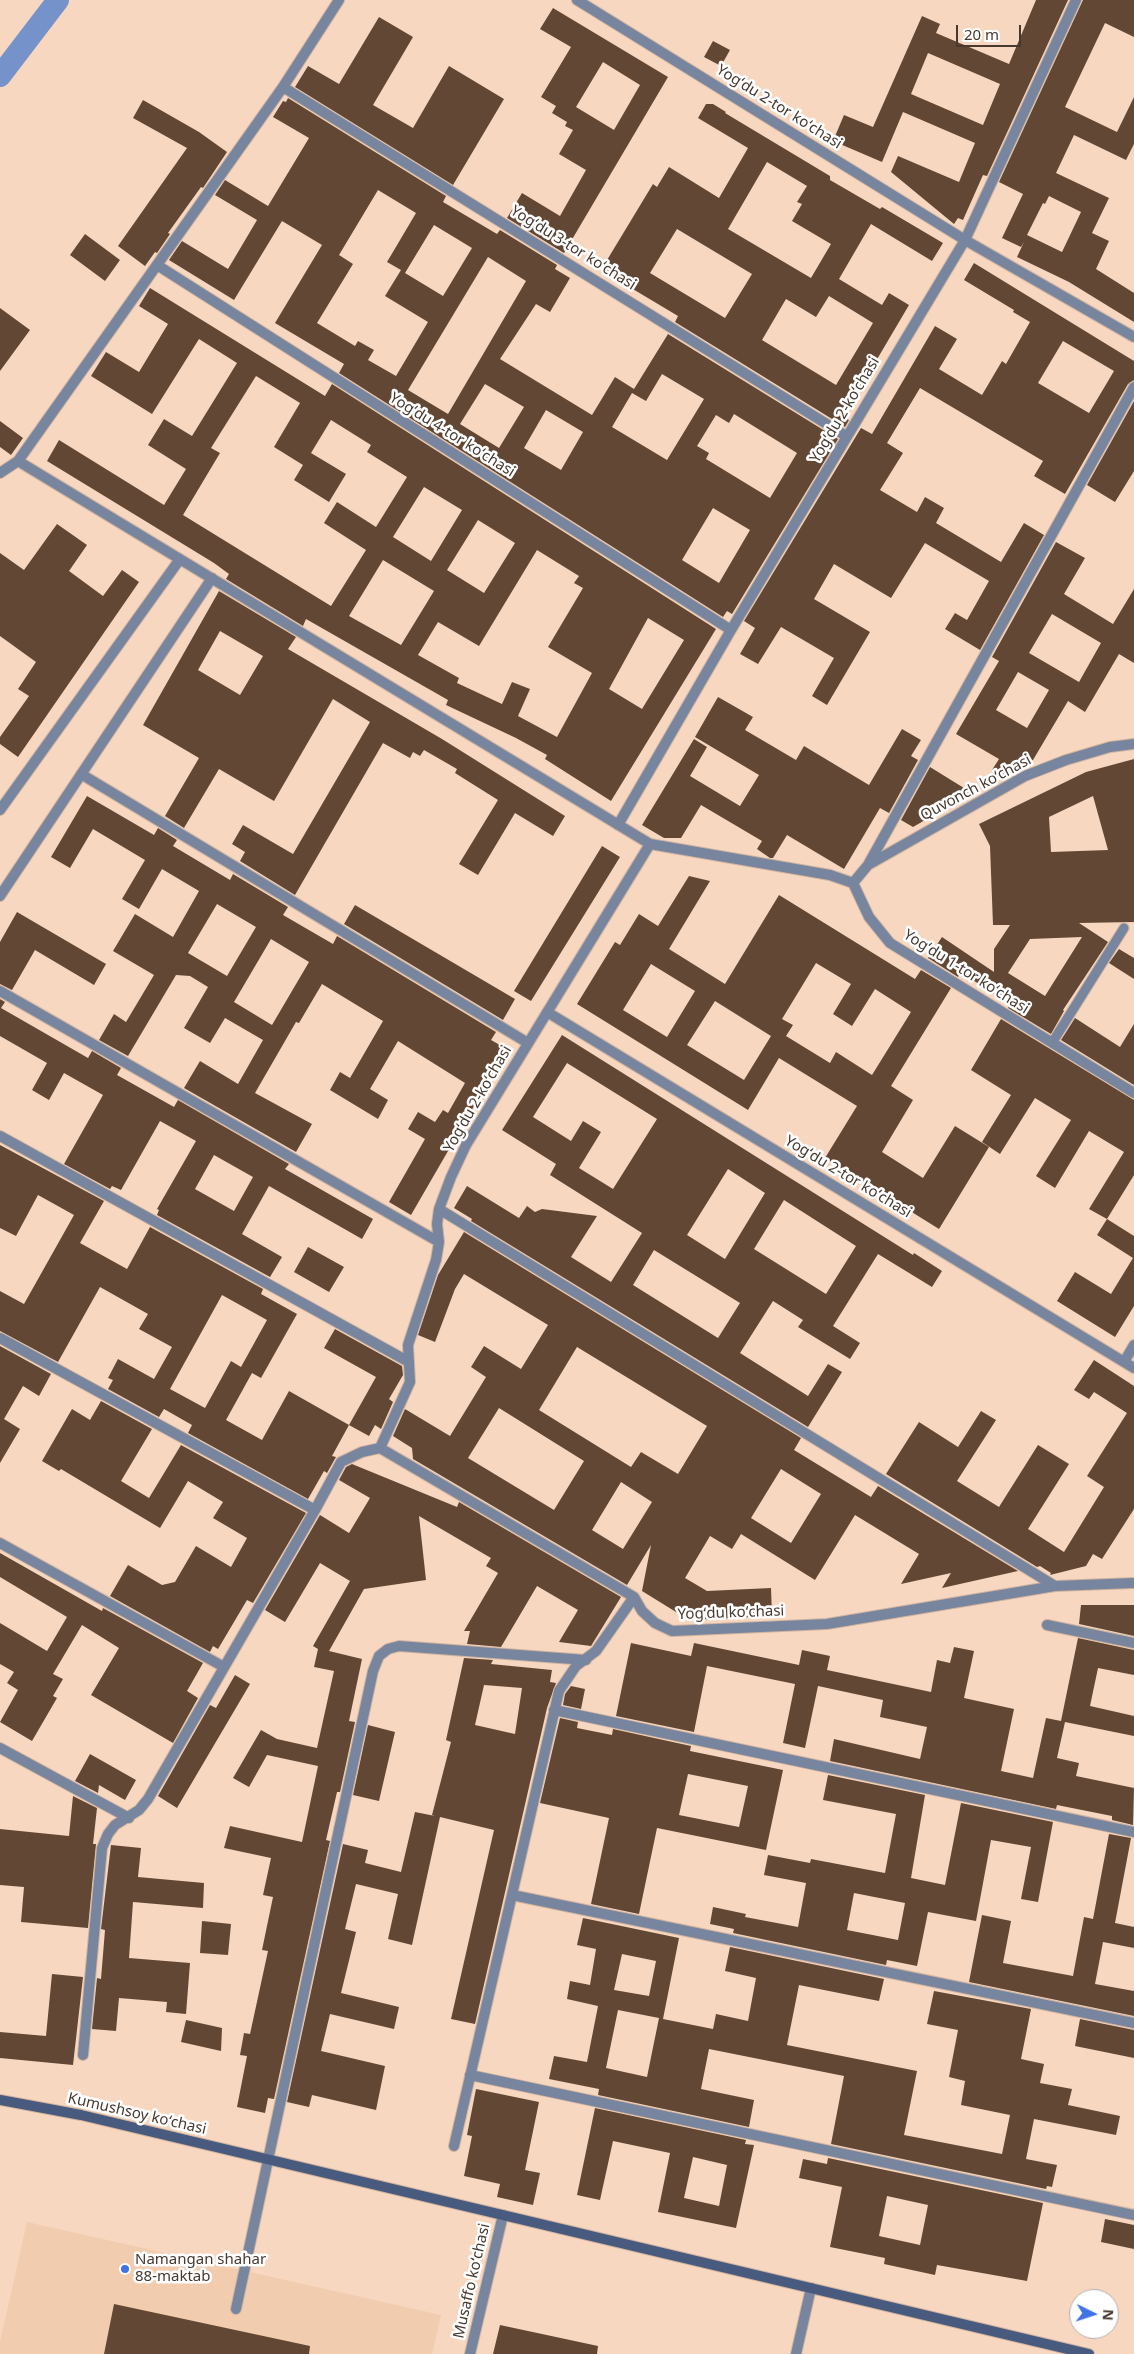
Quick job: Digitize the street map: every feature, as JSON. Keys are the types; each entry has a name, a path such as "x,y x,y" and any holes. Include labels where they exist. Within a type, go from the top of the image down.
{"street":[{"path":"0,473 18,461 284,87 339,0"},
{"name":"Yogʻdu 2-tor koʻchasi","path":"577,0 965,240 1134,337"},
{"name":"Yogʻdu 2-koʻchasi","path":"618,824 846,436 965,240 1076,0"},
{"name":"Yogʻdu 3-tor koʻchasi","path":"284,87 846,436"},
{"name":"Yogʻdu 4-tor koʻchasi","path":"157,265 731,630"},
{"path":"18,461 650,844 830,875 853,883 868,865 1134,387"},
{"path":"0,810 180,559"},
{"path":"0,896 212,578"},
{"name":"Quvonch koʻchasi","path":"868,865 1025,776 1066,760 1110,747 1134,744"},
{"path":"81,774 528,1043"},
{"name":"Yogʻdu 2-koʻchasi","path":"380,1448 408,1392 411,1373 408,1345 411,1329 436,1260 439,1242 437,1224 439,1209 466,1145 650,844"},
{"name":"Yogʻdu 1-tor koʻchasi","path":"853,883 869,917 890,943 1134,1093"},
{"path":"0,991 439,1242"},
{"name":"Yogʻdu 2-tor koʻchasi","path":"547,1012 1134,1368"},
{"path":"0,1136 409,1362"},
{"path":"439,1209 1055,1586"},
{"path":"0,1338 315,1510"},
{"path":"1124,1362 1134,1345"},
{"path":"83,2055 102,1848 108,1834 115,1825 130,1818 148,1798 341,1462 352,1455 380,1448"},
{"name":"Yogʻdu koʻchasi","path":"380,1448 634,1597 642,1611 655,1622 672,1630 827,1624 1055,1586 1134,1583"},
{"path":"0,1543 224,1667"},
{"path":"454,2146 559,1691 567,1676 596,1651 634,1597"},
{"path":"1047,1625 1134,1643"},
{"path":"236,2309 373,1671 379,1656 388,1649 399,1646 586,1660"},
{"path":"554,1710 1134,1832"},
{"path":"0,1748 130,1818"},
{"path":"512,1895 1134,2023"},
{"path":"470,2075 1134,2215"},
{"name":"Kumushsoy koʻchasi","path":"0,2100 81,2115 1089,2354"},
{"name":"Musaffo koʻchasi","path":"470,2354 503,2215"},
{"path":"796,2354 811,2288"}],"lane":[{"path":"1052,1043 1124,928"}],"shaded area":[{"name":"Namangan shahar 88-maktab","path":"27,2222 441,2315 432,2354 0,2354 0,2342"}],"building":[{"path":"1036,0 1068,0 987,176 983,175 963,220 958,218 954,224 891,172 898,156 959,182 975,143 903,112 882,162 833,141 844,115 873,127 922,16 940,24 936,33 1009,64","holes":["928,53 1000,84 983,125 911,94"]},
{"path":"1083,0 1134,0 1134,37 1105,23 1065,107 1117,132 1134,97 1134,144 1126,160 1074,135 1056,173 1109,198 1092,233 1109,241 1096,269 1134,293 1134,322 1069,282 1017,257 1024,242 1021,247 1002,238 1023,194 999,182","holes":["1049,196 1081,212 1062,252 1027,235 1043,203 1045,204"]},
{"path":"553,8 668,77 564,253 507,218 522,193 560,216 586,170 559,154 573,130 565,126 567,122 552,113 556,106 541,97 571,47 540,29","holes":["603,62 640,85 614,130 576,107"]},
{"path":"379,17 413,37 373,105 413,128 449,66 504,99 453,185 295,87 308,66 339,84"},
{"path":"713,41 730,50 721,66 704,57"},
{"path":"288,98 446,196 443,202 497,234 500,230 557,265 555,269 570,278 550,312 536,304 500,359 592,415 615,377 634,389 668,334 838,439 732,614 727,611 723,617 339,373 344,364 275,323 322,245 282,221 234,300 169,260 182,241 228,269 257,220 215,195 225,180 268,206 309,138 273,117 283,101 286,102","holes":["378,190 416,213 387,262 401,270 385,296 428,322 396,376 368,360 374,350 358,341 355,346 317,323 353,264 339,255","434,225 472,248 443,296 405,273","488,257 526,281 448,414 408,390","662,374 704,399 667,460 612,427 632,393 646,401","485,384 524,407 499,448 460,424","546,410 583,432 561,470 524,448","734,414 797,453 770,498 706,459 709,453 697,446 716,415 729,423","713,508 750,530 719,583 682,560"]},
{"path":"143,100 199,132 227,152 203,188 201,187 168,233 170,234 157,253 155,252 145,266 118,246 187,148 133,118"},
{"path":"706,104 713,104 830,176 830,180 880,209 882,207 943,243 932,261 871,224 839,279 882,305 889,293 909,305 843,417 849,420 845,427 675,322 678,316 601,270 653,184 657,187 669,167 719,198 748,148 698,118","holes":["767,162 807,186 797,202 802,204 792,221 831,244 811,278 728,229","677,229 752,274 725,318 650,273","829,296 873,323 836,385 762,340 786,299 816,317"]},
{"path":"85,234 120,260 105,281 70,255"},
{"path":"974,263 1134,361 1134,380 1128,384 1065,494 1034,476 1043,461 920,388 887,443 903,453 880,490 917,512 925,497 944,508 936,523 1001,562 1024,523 1044,535 980,650 945,629 955,613 967,620 989,581 925,543 891,598 834,564 814,599 870,632 827,705 812,696 834,658 781,627 758,664 740,654 755,628 744,621 861,428 872,434 935,326 957,339 939,369 982,395 1002,361 1006,364 1030,322 1013,312 1014,310 964,280","holes":["1063,341 1114,371 1089,413 1038,383"]},
{"path":"150,288 325,396 332,384 716,629 611,801 545,759 547,755 446,705 448,700 306,619 303,626 226,579 229,574 214,563 47,461 59,440 164,505 186,469 148,445 164,419 192,436 237,363 199,339 152,414 91,376 106,352 139,372 168,324 139,306","holes":["256,376 300,403 274,447 303,465 294,480 329,502 346,474 311,453 331,420 371,445 367,452 407,477 376,527 337,502 324,523 366,550 331,606 183,515 220,453 211,448","424,487 462,510 431,561 393,537","478,520 515,543 484,593 447,570","537,550 579,576 574,583 583,588 548,647 592,673 557,737 518,716 530,689 512,682 502,704 457,683 459,678 418,655 438,622 479,646","383,560 434,591 401,645 349,616","648,618 684,640 642,709 609,689"]},
{"path":"0,308 30,330 0,371"},
{"path":"1134,401 1134,471 1115,502 1087,485"},
{"path":"0,421 23,438 11,455 0,447"},
{"path":"57,524 87,545 69,571 103,596 122,570 139,582 18,757 0,744 0,737 29,696 18,689 36,662 0,636 0,553 24,570"},
{"path":"1056,542 1085,558 1064,594 1113,624 1134,589 1134,663 1119,654 1085,712 1068,701 1033,760 1003,776 992,770 999,759 956,734 999,661 992,657","holes":["1052,614 1101,643 1079,682 1029,653","1018,672 1049,690 1027,728 996,710"]},
{"path":"219,591 296,637 288,649 442,739 565,816 553,836 515,813 478,875 459,864 498,800 455,773 457,769 424,750 420,756 413,752 410,758 383,743 295,895 240,861 245,852 232,844 243,825 293,854 370,722 333,699 274,801 219,769 184,828 165,816 199,758 143,725","holes":["220,631 263,656 240,695 198,670"]},
{"path":"718,697 753,717 745,730 796,760 804,746 869,785 902,729 921,740 911,756 918,760 889,813 880,808 844,869 787,835 773,858 770,858 757,849 762,841 701,805 681,838 664,838 642,825 694,739 707,747 690,776 740,806 759,775 695,737"},
{"path":"1134,759 1134,922 1079,923 1108,942 1063,1010 1051,1034 1008,1008 1010,1005 961,972 958,977 928,958 942,937 994,972 994,949 1010,925 993,925 990,846 979,824 1086,772","holes":["1093,796 1108,850 1051,852 1049,817","1082,937 1045,996 1008,973 1030,939"]},
{"path":"930,767 972,793 913,827 901,820"},
{"path":"87,796 154,835 158,828 177,840 173,846 230,880 233,874 288,907 283,915 333,944 337,936 496,1032 491,1040 507,1049 411,1215 389,1202 425,1139 408,1129 418,1112 435,1122 443,1110 448,1113 465,1083 398,1041 370,1089 388,1100 378,1119 330,1090 340,1072 350,1078 383,1021 322,984 299,1023 296,1022 255,1093 312,1124 296,1152 184,1088 200,1061 238,1084 263,1040 225,1018 210,1043 184,1028 208,987 190,976 176,975 128,1056 99,1040 114,1014 126,1022 154,975 113,951 135,914 173,937 199,891 162,869 139,909 122,899 145,860 93,829 70,868 51,857","holes":["217,904 256,927 227,976 188,953","271,939 309,962 272,1025 234,1002"]},
{"path":"602,846 620,857 531,1001 514,991"},
{"path":"689,876 710,881 669,949 725,984 779,895 915,979 921,970 951,988 891,1086 913,1100 882,1152 923,1178 955,1126 989,1147 939,1229 825,1158 857,1106 779,1058 748,1110 577,1004 615,942 620,945 639,914 658,926","holes":["816,963 851,984 833,1014 852,1026 875,989 911,1012 872,1075 836,1052 830,1063 786,1036 793,1025 782,1019","651,964 695,991 667,1037 623,1010","715,1001 771,1036 744,1080 687,1045"]},
{"path":"355,905 515,999 503,1020 344,924"},
{"path":"17,912 106,964 94,985 35,950 12,990 0,984 0,942"},
{"path":"1119,949 1134,958 1134,979 1109,963"},
{"path":"0,999 5,1002 1,1008 88,1058 92,1051 121,1068 117,1075 174,1107 178,1100 289,1164 285,1169 373,1219 362,1239 269,1186 242,1234 282,1257 270,1277 157,1215 159,1210 157,1209 196,1141 160,1121 121,1190 112,1186 110,1189 64,1164 103,1095 64,1073 49,1100 32,1090 47,1063 0,1036","holes":["214,1155 253,1177 234,1211 195,1189"]},
{"path":"1075,1018 1120,1047 1134,1024 1134,1085 1061,1040"},
{"path":"1001,1019 1134,1100 1134,1175 1107,1219 1089,1209 1124,1152 1089,1131 1055,1188 1036,1176 1071,1120 1035,1098 1000,1154 982,1142 1011,1095 971,1070"},
{"path":"562,1035 913,1255 914,1253 942,1271 932,1287 878,1254 833,1326 860,1343 850,1359 798,1327 803,1320 773,1301 740,1353 808,1396 828,1364 842,1372 808,1427 471,1221 472,1219 454,1208 467,1186 519,1218 527,1206 535,1212 542,1209 597,1216 571,1257 611,1282 642,1233 550,1175 556,1164 502,1130","holes":["567,1063 657,1119 613,1189 579,1168 601,1132 583,1121 571,1141 533,1117","728,1169 765,1193 725,1259 687,1235","784,1200 856,1246 826,1294 754,1249","654,1250 740,1303 718,1338 633,1285"]},
{"path":"0,1145 104,1201 80,1243 127,1269 150,1227 263,1289 261,1294 297,1314 261,1378 252,1373 226,1420 262,1440 289,1391 349,1425 332,1456 336,1457 327,1473 324,1471 308,1499 188,1433 192,1425 164,1409 159,1417 108,1389 113,1380 108,1378 118,1359 154,1379 172,1347 139,1329 148,1314 100,1287 58,1362 0,1331 0,1291 24,1304 74,1215 38,1195 16,1236 0,1228","holes":["222,1295 267,1320 241,1367 231,1361 205,1408 170,1389"]},
{"path":"1107,1219 1134,1236 1134,1306 1115,1337 1057,1301 1075,1272 1111,1294 1133,1258 1097,1235"},
{"path":"464,1232 801,1438 794,1450 871,1497 878,1486 1018,1571 942,1588 951,1573 901,1584 919,1554 855,1515 815,1580 741,1534 732,1549 710,1536 685,1578 707,1591 771,1588 772,1616 689,1620 642,1591 651,1545 627,1585 413,1459 412,1448 393,1436 405,1409 450,1436 486,1377 471,1367 484,1346 521,1369 548,1325 464,1274 455,1289 435,1342 418,1335 438,1275","holes":["577,1347 707,1426 678,1474 641,1452 631,1467 539,1410","499,1408 584,1461 554,1510 468,1458","781,1469 821,1494 791,1543 751,1518","621,1482 652,1502 623,1549 592,1530"]},
{"path":"308,1247 344,1267 329,1292 294,1272"},
{"path":"335,1329 402,1366 403,1375 389,1399 393,1402 381,1429 375,1425 369,1436 349,1425 376,1377 324,1348"},
{"path":"0,1346 51,1374 39,1396 23,1386 4,1419 20,1429 0,1463"},
{"path":"1094,1360 1134,1386 1134,1509 1102,1559 1093,1554 1086,1566 1050,1575 1051,1573 1040,1566 1037,1567 886,1474 919,1422 958,1447 981,1411 996,1420 957,1481 999,1507 1038,1445 1069,1464 1028,1529 1064,1552 1104,1487 1087,1476 1127,1413 1094,1392 1089,1399 1074,1390"},
{"path":"101,1401 152,1429 121,1481 149,1498 181,1445 306,1513 253,1603 247,1600 218,1649 213,1646 210,1652 110,1596 128,1565 162,1585 175,1582 196,1546 231,1567 247,1538 213,1518 223,1502 188,1481 160,1528 61,1469 59,1471 42,1461 72,1409 90,1420"},
{"path":"352,1464 457,1507 459,1502 621,1597 591,1646 559,1642 578,1610 537,1586 501,1647 467,1644 470,1631 464,1631 498,1573 486,1566 491,1558 419,1516 426,1580 364,1589 329,1651 362,1659 349,1721 355,1722 340,1792 337,1792 326,1840 330,1841 274,2099 268,2098 265,2113 237,2107 247,2056 240,2055 244,2033 250,2034 268,1951 262,1950 273,1897 263,1895 271,1858 224,1848 230,1826 302,1842 318,1766 267,1755 249,1787 233,1778 261,1730 277,1739 317,1748 334,1671 314,1667 318,1649 313,1646 350,1581 320,1563 285,1622 265,1610 320,1515 349,1533 370,1498 339,1480 346,1467"},
{"path":"0,1553 102,1611 103,1608 203,1663 187,1691 198,1698 173,1743 91,1695 119,1648 82,1625 53,1674 63,1679 53,1696 57,1698 32,1741 0,1722 18,1690 7,1683 14,1672 0,1664 0,1623 47,1651 67,1617 0,1577"},
{"path":"1081,1605 1134,1605 1134,1636 1079,1624"},
{"path":"1078,1638 1134,1650 1134,1675 1098,1668 1090,1706 1134,1716 1134,1736 1065,1722 1057,1758 1079,1763 1076,1776 1134,1788 1133,1825 1112,1820 1112,1816 1057,1805 1056,1809 830,1761 834,1739 920,1759 927,1727 880,1717 883,1700 818,1686 805,1748 783,1743 795,1684 707,1666 694,1732 616,1716 631,1643 691,1656 694,1643 799,1665 802,1650 830,1656 827,1670 931,1692 937,1660 950,1663 954,1647 974,1651 964,1698 1014,1709 1001,1771 1033,1778 1046,1718 1061,1721"},
{"path":"464,1658 493,1660 491,1664 552,1670 550,1682 556,1683 547,1708 475,2024 451,2019 494,1830 440,1817 412,1945 388,1939 398,1894 356,1884 345,1929 356,1932 341,1993 399,2007 394,2029 330,2014 321,2051 385,2066 376,2110 312,2095 309,2107 287,2102 343,1844 368,1850 365,1863 401,1872 415,1812 435,1816 432,1815 451,1742 446,1740","holes":["484,1685 522,1688 515,1734 475,1725"]},
{"path":"235,1675 250,1684 177,1808 158,1796 210,1705 216,1708"},
{"path":"571,1686 585,1689 581,1709 563,1705 565,1694"},
{"path":"560,1718 578,1722 577,1728 612,1735 613,1729 691,1746 690,1751 783,1770 766,1850 657,1828 639,1914 591,1904 609,1818 540,1803","holes":["688,1774 748,1786 739,1827 679,1815"]},
{"path":"368,1725 395,1732 379,1801 353,1795"},
{"path":"90,1754 136,1780 125,1800 99,1785 98,1793 75,1781"},
{"path":"828,1775 925,1795 911,1878 945,1885 961,1803 1053,1822 1038,1902 1021,1899 1031,1847 991,1840 976,1921 928,1912 917,1966 887,1960 886,1965 733,1933 734,1929 710,1924 713,1907 746,1914 745,1917 798,1927 806,1883 764,1875 768,1855 810,1863 811,1859 885,1873 896,1814 823,1800","holes":["854,1893 905,1903 898,1940 847,1930"]},
{"path":"73,1796 97,1808 93,1844 96,1844 88,1928 21,1922 24,1887 0,1885 0,1829 69,1836"},
{"path":"1109,1834 1131,1838 1115,1923 1134,1927 1134,1948 1103,1942 1095,1984 1134,1991 1134,2016 969,1982 982,1915 1011,1921 1003,1963 1073,1976 1084,1917 1093,1919"},
{"path":"111,1845 141,1848 138,1877 204,1883 203,1908 133,1902 129,1958 190,1963 186,2014 166,2012 167,2002 119,1998 116,2031 92,2029 97,1978 101,1979 105,1930 101,1929"},
{"path":"583,1918 679,1938 663,2019 713,2029 716,2014 748,2021 756,1978 725,1971 730,1947 884,1979 879,2001 799,1985 787,2045 917,2071 904,2135 1002,2154 1010,2115 961,2105 965,2081 949,2077 958,2030 927,2024 934,1991 1031,2009 1021,2059 1044,2064 1040,2083 1072,2089 1068,2105 1120,2116 1116,2135 1034,2119 1026,2159 1057,2165 1052,2187 1047,2186 1046,2189 831,2144 844,2076 709,2049 701,2089 754,2100 749,2127 598,2095 599,2089 549,2079 554,2056 587,2062 598,2006 567,1999 570,1981 590,1985 596,1949 577,1945","holes":["622,1954 656,1961 649,1996 614,1990","618,2010 659,2018 647,2077 606,2068"]},
{"path":"202,1921 231,1924 228,1955 200,1953"},
{"path":"52,1974 83,1977 73,2065 0,2058 0,2032 46,2036"},
{"path":"1080,2019 1134,2030 1134,2058 1075,2046"},
{"path":"186,2020 222,2028 221,2051 181,2042"},
{"path":"476,2089 539,2102 525,2170 540,2173 533,2205 497,2197 500,2184 464,2176 472,2136 467,2135"},
{"path":"595,2108 746,2140 745,2144 754,2145 736,2228 658,2212 670,2153 613,2141 600,2200 577,2195","holes":["693,2157 727,2165 719,2206 684,2198"]},
{"path":"828,2158 1043,2203 1027,2281 937,2265 935,2275 884,2264 885,2258 830,2247 842,2187 799,2178 803,2159 827,2164","holes":["887,2196 928,2205 920,2245 879,2236"]},
{"path":"1105,2219 1134,2225 1134,2249 1101,2242"},
{"path":"114,2304 310,2346 309,2354 104,2354"},
{"path":"500,2325 598,2346 597,2354 493,2354"}],"waterway":[{"path":"0,76 58,0"}],"place":[{"name":"Namangan shahar 88-maktab","path":"125,2269"}]}
